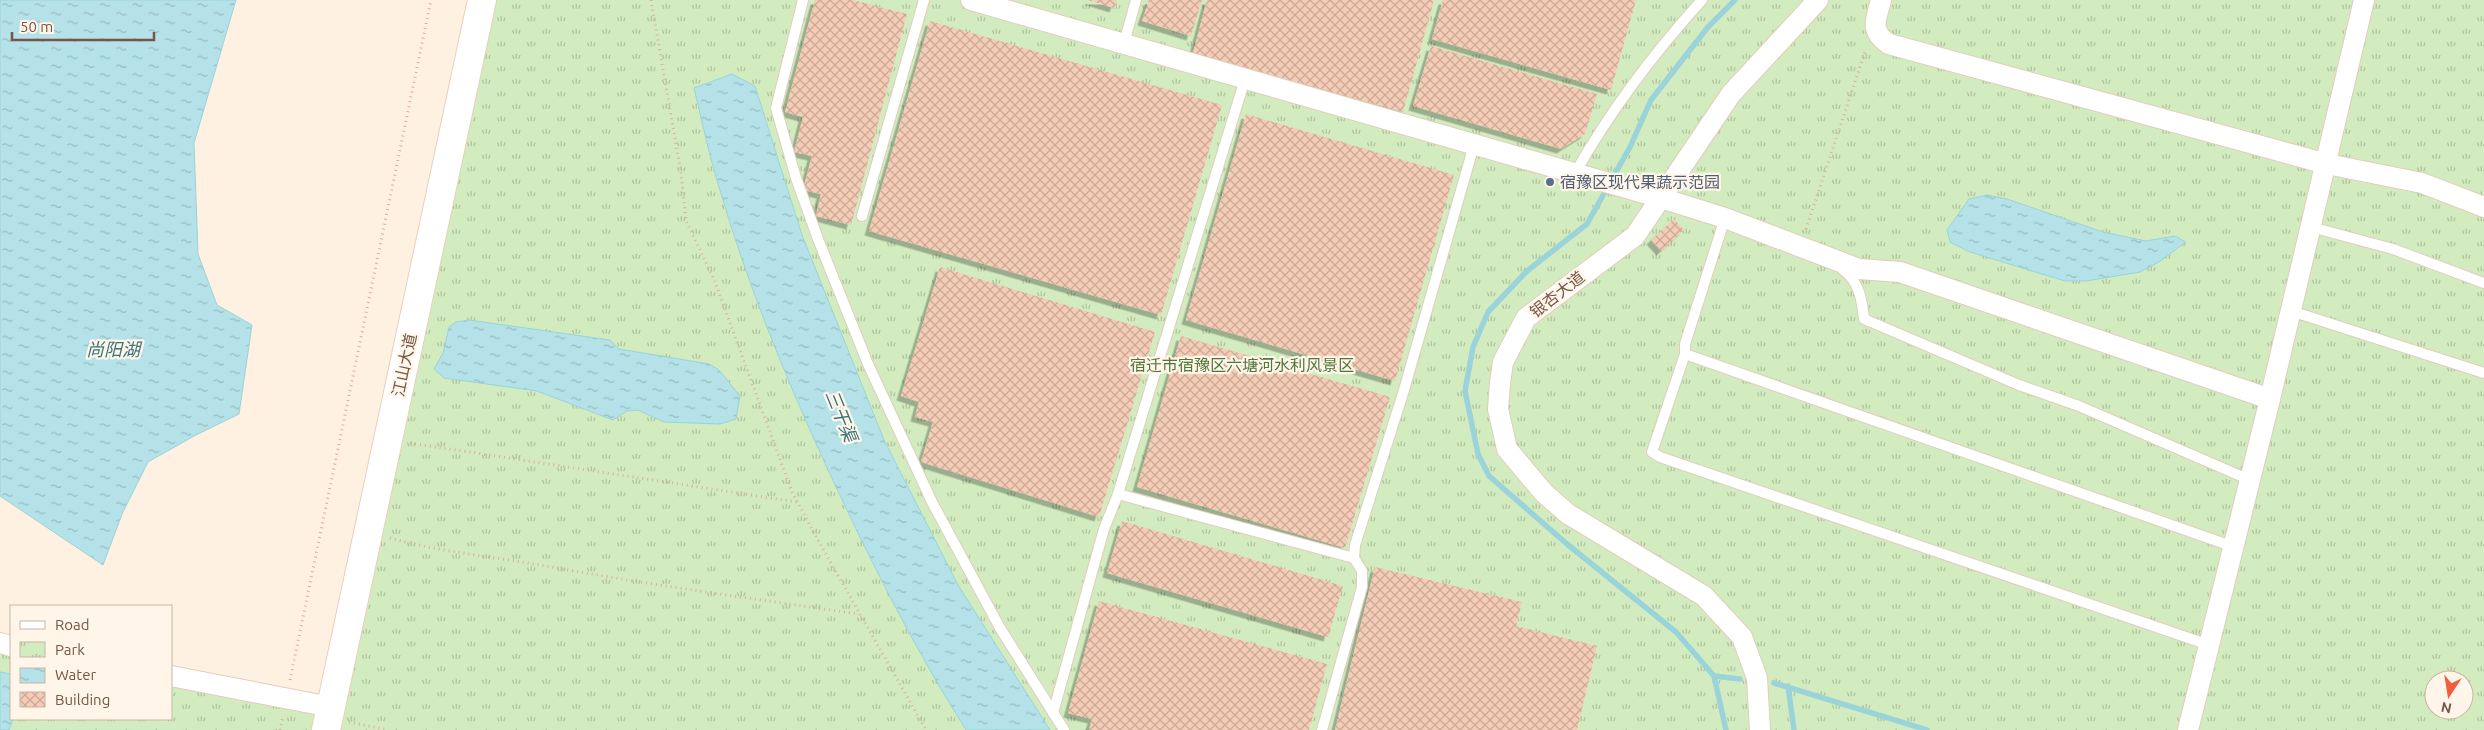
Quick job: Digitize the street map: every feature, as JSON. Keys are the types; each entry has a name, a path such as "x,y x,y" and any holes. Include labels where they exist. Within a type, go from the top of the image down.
{"main road":[{"name":"江山大道","path":"333,719 482,0"}],"street":[{"path":"971,0 1726,218 1810,248 1859,269 1900,272 2270,399"},
{"name":"银杏大道","path":"1760,730 1757,678 1742,637 1704,596 1568,514 1544,494 1507,449 1498,409 1503,362 1526,318 1635,236 1656,197 1731,94 1818,0"},
{"path":"1881,0 1875,30 1878,37 1889,44 2327,164 2422,183 2484,207"},
{"path":"2188,730 2327,164 2364,0"},
{"path":"172,676 287,698 333,719"}],"lane":[{"path":"803,0 776,108 812,222 868,364 932,502 1000,628 1064,730"},
{"path":"862,216 924,0"},
{"path":"1124,44 1136,0"},
{"path":"1584,176 1600,130 1632,83 1671,34 1702,0"},
{"path":"1053,713 1104,529 1118,494 1246,79"},
{"path":"1322,730 1362,586 1362,571 1354,558 1355,545 1401,399 1474,144"},
{"path":"1726,218 1685,344 1685,354 1652,452 1660,457 2209,645"},
{"path":"2311,227 2394,249 2484,283"},
{"path":"1810,248 1851,275 1862,299 1864,319 2019,385 2079,406 2250,480"},
{"path":"2291,311 2484,373"},
{"path":"1685,354 2234,547"},
{"path":"1118,494 1354,558"}],"path":[{"path":"280,730 431,0"},
{"path":"651,0 681,173 686,221 714,280 798,502 926,730"},
{"path":"1810,248 1814,202 1876,20"},
{"path":"402,442 798,502"},
{"path":"381,535 423,547 545,566 594,576 860,614"},
{"path":"333,719 388,730"}],"green space":[{"name":"宿迁市宿豫区六塘河水利风景区","path":"494,0 2484,0 2484,730 0,730 0,636 10,639 10,720 172,720 172,671 343,706"}],"water":[{"name":"尚阳湖","path":"0,0 236,0 194,143 198,254 217,305 252,325 239,414 194,436 148,462 122,514 103,565 0,496"},
{"name":"三干渠","path":"732,74 755,86 802,235 884,440 958,585 1050,730 966,730 908,631 856,528 808,426 766,325 741,256 712,163 694,88"},
{"path":"1987,195 2007,199 2103,232 2146,241 2175,236 2186,242 2159,262 2140,272 2086,281 2065,281 1970,252 1950,242 1947,230 1969,199"},
{"path":"469,320 610,340 619,349 709,364 719,370 740,396 736,419 720,424 664,422 638,410 627,411 613,420 537,391 444,378 434,369 443,353 449,327 456,322"},
{"path":"0,672 10,674 10,720 13,720 9,730 0,730"}],"building":[{"path":"815,0 853,0 907,14 851,225 816,216 821,194 803,190 812,156 794,152 803,117 785,112"},
{"path":"1088,0 1117,0 1114,8"},
{"path":"1149,0 1202,0 1191,36 1142,21"},
{"path":"1207,0 1434,0 1403,112 1193,53"},
{"path":"1443,0 1636,0 1611,90 1432,39"},
{"path":"930,21 1222,105 1161,315 869,231"},
{"path":"1431,46 1597,94 1585,134 1561,149 1413,106"},
{"path":"1246,114 1454,175 1395,381 1186,320"},
{"path":"1674,219 1684,230 1661,251 1651,240"},
{"path":"940,267 1155,332 1099,517 921,462 933,422 915,417 919,402 901,396"},
{"path":"1181,336 1390,397 1345,548 1137,487"},
{"path":"1122,521 1343,586 1328,637 1107,573"},
{"path":"1375,567 1522,602 1516,626 1597,646 1577,730 1335,730"},
{"path":"1099,601 1327,664 1309,730 1089,730 1092,719 1068,713"}],"waterway":[{"path":"1726,730 1714,676 1676,632 1567,544 1489,476 1478,454 1465,391 1473,347 1488,312 1527,271 1587,224 1630,147 1651,100 1708,27 1735,0"},
{"path":"1714,676 1740,679"},
{"path":"1774,683 1927,730"},
{"path":"1788,686 1794,730"}],"place":[{"name":"宿豫区现代果蔬示范园","path":"1550,182"}]}
